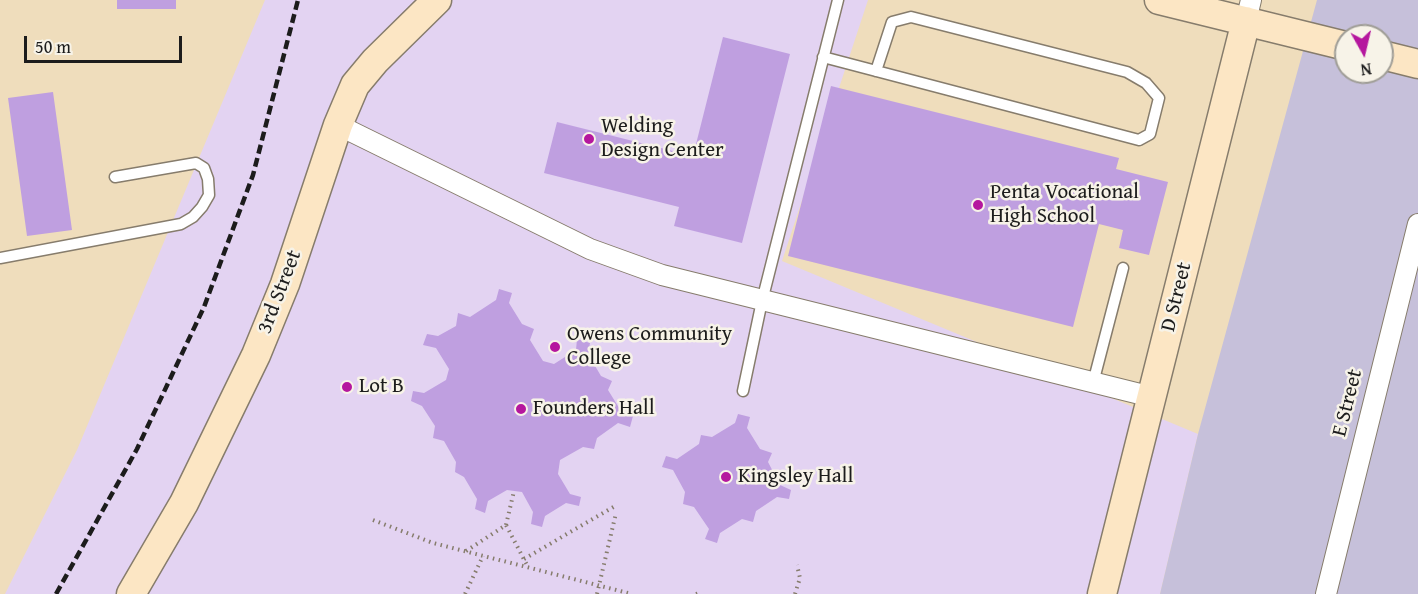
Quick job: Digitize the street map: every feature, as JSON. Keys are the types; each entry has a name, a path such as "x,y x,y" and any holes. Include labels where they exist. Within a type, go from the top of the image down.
{"street":[{"name":"3rd Street","path":"131,594 184,503 256,355 285,284 338,125 356,84 375,61 437,0"},
{"path":"1159,0 1248,11 1334,42"},
{"name":"D Street","path":"1102,594 1248,11"},
{"path":"1394,58 1418,64"},
{"path":"338,125 590,249 662,275 1152,397"},
{"name":"E Street","path":"1326,594 1418,224"}],"lane":[{"path":"743,391 762,301 838,0"},
{"path":"824,57 876,71 1139,140 1150,134 1159,98 1146,83 1127,72 910,17 892,22 876,71"},
{"path":"0,258 181,224 193,217 209,195 208,179 204,168 196,163 115,177"},
{"path":"1093,383 1123,268"}],"path":[{"path":"514,491 506,525 528,567"},
{"path":"524,559 615,506"},
{"path":"597,594 616,513"},
{"path":"373,520 433,543 632,594"},
{"path":"465,551 506,525"},
{"path":"465,594 483,556"},
{"path":"795,594 800,578 797,565"}],"shaded area":[{"name":"Owens Community College","path":"265,0 868,0 782,261 1198,434 1160,594 5,594 77,450"},
{"path":"1317,0 1418,0 1418,594 1160,594 1198,434"}],"building":[{"path":"117,0 176,0 176,9 117,9"},
{"name":"Welding Design Center","path":"723,37 790,54 742,243 674,226 679,207 544,173 557,122 693,156"},
{"path":"831,86 1119,158 1116,169 1168,182 1149,255 1119,248 1123,230 1099,224 1073,327 788,256"},
{"path":"53,92 72,230 27,236 8,98"},
{"name":"Founders Hall","path":"499,289 512,293 509,303 522,324 534,329 530,340 543,361 554,364 576,350 577,339 590,343 588,354 601,376 612,381 608,390 621,411 633,416 630,427 618,423 597,438 594,449 583,447 560,460 558,474 570,494 581,497 579,506 566,503 545,516 542,527 531,524 533,512 522,492 507,490 488,501 485,513 475,509 477,499 464,477 455,472 456,462 444,441 433,438 435,426 422,406 411,401 413,391 424,393 446,380 449,369 436,348 423,345 427,334 438,336 456,326 458,313 470,317 496,300"},
{"name":"Kingsley Hall","path":"738,414 750,417 747,428 760,449 772,453 768,462 780,485 791,490 789,499 777,497 756,511 753,522 742,519 720,533 717,543 705,539 709,529 694,507 683,504 685,492 673,470 662,467 666,456 677,459 699,444 701,435 712,437 735,423"}],"railway":[{"path":"56,594 137,449 204,307 253,175 298,0"}],"place":[{"name":"Welding Design Center","path":"589,139"},
{"name":"Penta Vocational High School","path":"978,205"},
{"name":"Owens Community College","path":"555,347"},
{"name":"Lot B","path":"347,387"},
{"name":"Founders Hall","path":"521,409"},
{"name":"Kingsley Hall","path":"726,477"}]}
